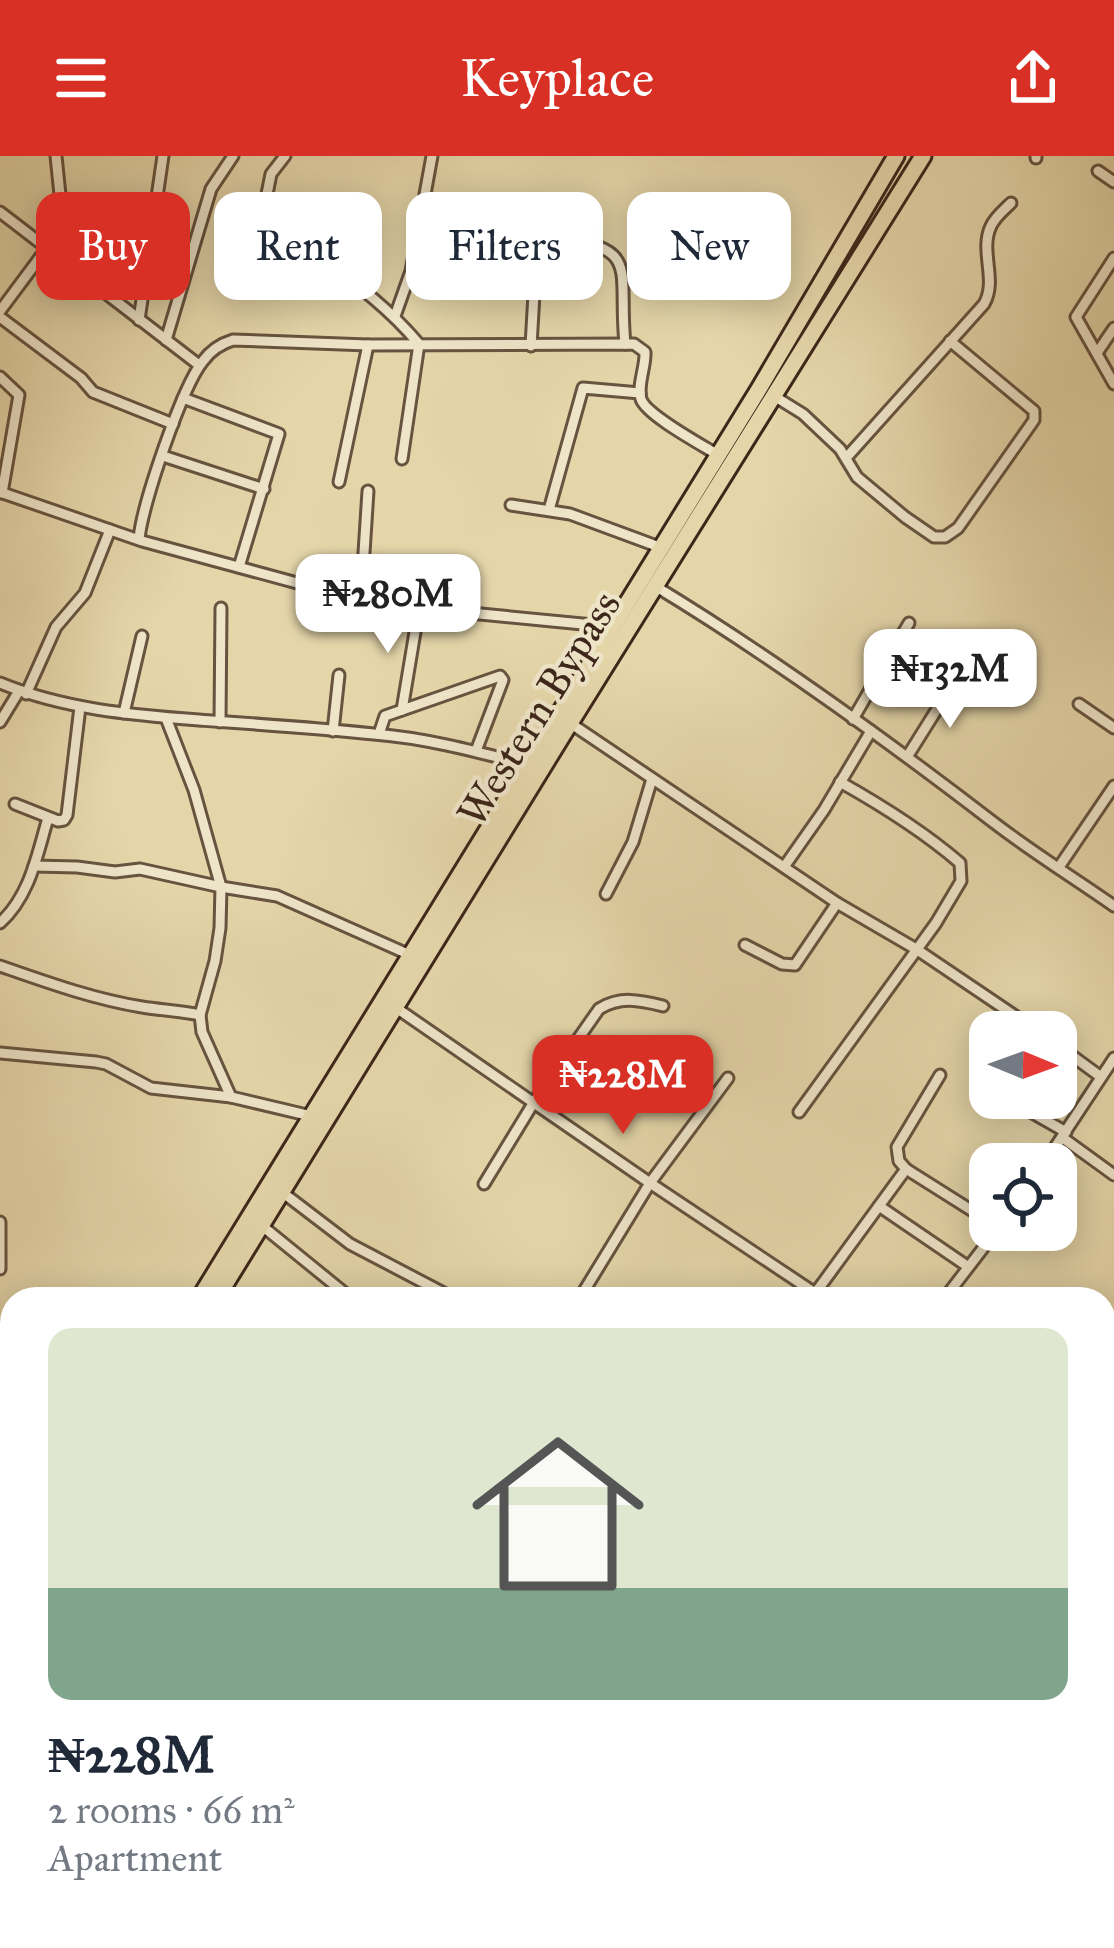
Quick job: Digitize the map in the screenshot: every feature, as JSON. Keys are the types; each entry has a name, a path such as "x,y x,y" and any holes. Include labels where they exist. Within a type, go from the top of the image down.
{"main road":[{"name":"Western Bypass","path":"223,1287 389,1004 410,956 896,156"},
{"name":"Western Bypass","path":"206,1287 311,1116 570,723 923,156"}],"street":[{"path":"56,156 60,192"},
{"path":"139,320 163,156"},
{"path":"166,340 212,189 233,156"},
{"path":"285,156 271,174 258,239 286,258 325,267 395,316 419,344 402,459"},
{"path":"395,316 411,271 432,156"},
{"path":"1098,171 1114,182"},
{"path":"843,453 984,304 991,293 990,227 1011,203"},
{"path":"0,212 36,240"},
{"path":"530,346 537,242 543,237 590,245 617,257 624,271 625,344"},
{"path":"1112,377 1077,313 1114,258"},
{"path":"36,262 0,314 98,395 173,424"},
{"path":"114,300 200,364"},
{"path":"1097,352 1114,328"},
{"path":"139,538 183,398 200,364 221,343 233,340 368,345 634,344 645,352 640,393 647,409 718,455"},
{"path":"773,395 803,415 843,453 857,477 934,537 945,537 958,528 1034,420 1034,411 950,341"},
{"path":"339,482 368,345"},
{"path":"0,377 19,392 1,492 142,542 361,599 592,625 614,622"},
{"path":"549,510 583,388 640,393"},
{"path":"183,398 279,434 239,568"},
{"path":"163,456 264,489"},
{"path":"361,599 368,491"},
{"path":"511,505 569,514 662,548"},
{"path":"0,722 22,693 56,627 85,593 110,530"},
{"path":"655,586 871,731 1114,906"},
{"path":"220,722 221,608"},
{"path":"402,710 419,608"},
{"path":"853,719 909,623"},
{"path":"592,625 600,644"},
{"path":"124,713 142,635"},
{"path":"333,730 339,675"},
{"path":"380,734 382,718 500,676 503,680 476,751"},
{"path":"907,757 954,682"},
{"path":"0,683 80,707 380,734 528,765"},
{"path":"1079,704 1114,728"},
{"path":"15,804 64,820 80,707"},
{"path":"166,718 194,790 220,887 217,945 200,1015 206,1044 231,1097"},
{"path":"570,723 837,903 1009,1011"},
{"path":"784,867 871,731"},
{"path":"605,894 633,842 652,778"},
{"path":"800,1112 962,881 959,863 924,834 840,782"},
{"path":"1059,867 1114,786"},
{"path":"0,923 24,893 48,818"},
{"path":"34,866 115,872 140,869 277,896 410,956"},
{"path":"745,945 782,964 794,965 837,903"},
{"path":"0,966 96,997 200,1015"},
{"path":"484,1184 598,1010 629,999 663,1006"},
{"path":"389,1004 802,1287"},
{"path":"0,1054 97,1062 151,1088 231,1097 311,1116"},
{"path":"1058,1143 1114,1058"},
{"path":"1077,1059 1101,1077"},
{"path":"940,1076 897,1148 899,1161 969,1209"},
{"path":"586,1287 650,1183 728,1078"},
{"path":"1039,1119 1114,1174"},
{"path":"824,1287 906,1169"},
{"path":"282,1192 350,1244 432,1287"},
{"path":"879,1206 967,1266"},
{"path":"0,1222 0,1270"},
{"path":"262,1225 329,1287"},
{"path":"952,1287 980,1251"}]}
